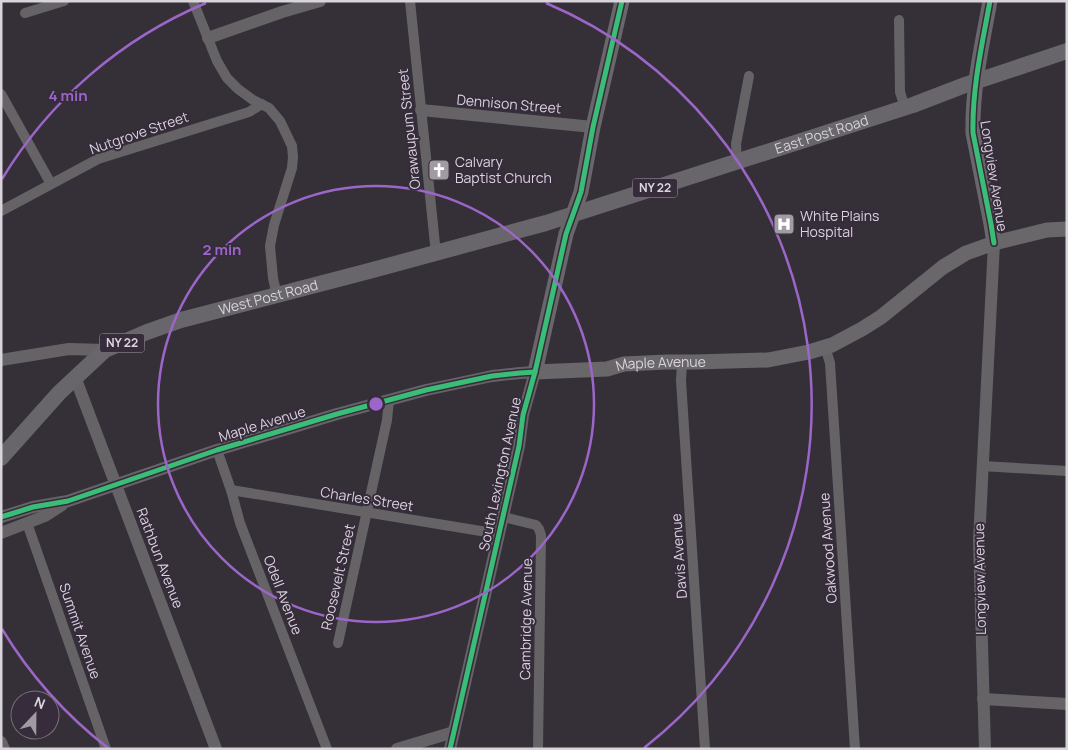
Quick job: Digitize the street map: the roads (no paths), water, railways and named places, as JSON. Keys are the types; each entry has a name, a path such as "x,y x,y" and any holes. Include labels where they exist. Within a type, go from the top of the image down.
{"main road":[{"name":"South Lexington Avenue","path":"535,372 566,234 581,192 593,127 622,1"},
{"name":"Longview Avenue","path":"990,1 976,82 972,119 994,243"},
{"name":"East Post Road","path":"574,214 904,108 1067,52"},
{"name":"West Post Road","path":"3,458 58,393 106,350 164,326 436,254 574,214"},
{"name":"Maple Avenue","path":"535,372 599,370 624,364 768,360 797,355 844,340 882,317 942,267 966,253 994,243 1047,230 1067,230"}],"street":[{"path":"25,13 64,1"},
{"path":"193,1 217,62 227,78 238,89 270,108 280,121 292,146 292,168 271,238 270,256 276,296"},
{"path":"208,38 320,1"},
{"name":"Orawaupum Street","path":"410,1 436,254"},
{"path":"899,20 900,92 904,108"},
{"path":"737,162 736,144 749,76"},
{"path":"1,94 51,184"},
{"name":"Nutgrove Street","path":"1,211 98,159 249,112 262,104"},
{"name":"Dennison Street","path":"421,110 593,127"},
{"name":"Longview Avenue","path":"985,749 978,541 994,243"},
{"name":"Oakwood Avenue","path":"825,347 830,363 855,749"},
{"path":"1,360 69,349 106,350"},
{"name":"Davis Avenue","path":"682,362 681,381 705,749"},
{"name":"Maple Avenue","path":"1,517 33,507 68,501 217,450 389,400 470,380 535,372"},
{"name":"South Lexington Avenue","path":"450,749 500,534 519,446 523,415 535,372"},
{"name":"Rathbun Avenue","path":"75,377 216,749"},
{"name":"Roosevelt Street","path":"338,642 387,420 389,400"},
{"name":"Odell Avenue","path":"217,450 240,523 326,749"},
{"path":"982,466 1067,471"},
{"name":"Charles Street","path":"231,490 500,534"},
{"path":"1,533 45,516 68,501"},
{"name":"Cambridge Avenue","path":"503,517 536,525 541,535 538,749"},
{"name":"Summit Avenue","path":"27,523 106,749"},
{"path":"983,699 1067,704"},
{"path":"397,749 454,732"},
{"path":"1,742 4,749"}],"place":[{"name":"Calvary Baptist Church","path":"439,170"},
{"name":"White Plains Hospital","path":"784,224"}]}
